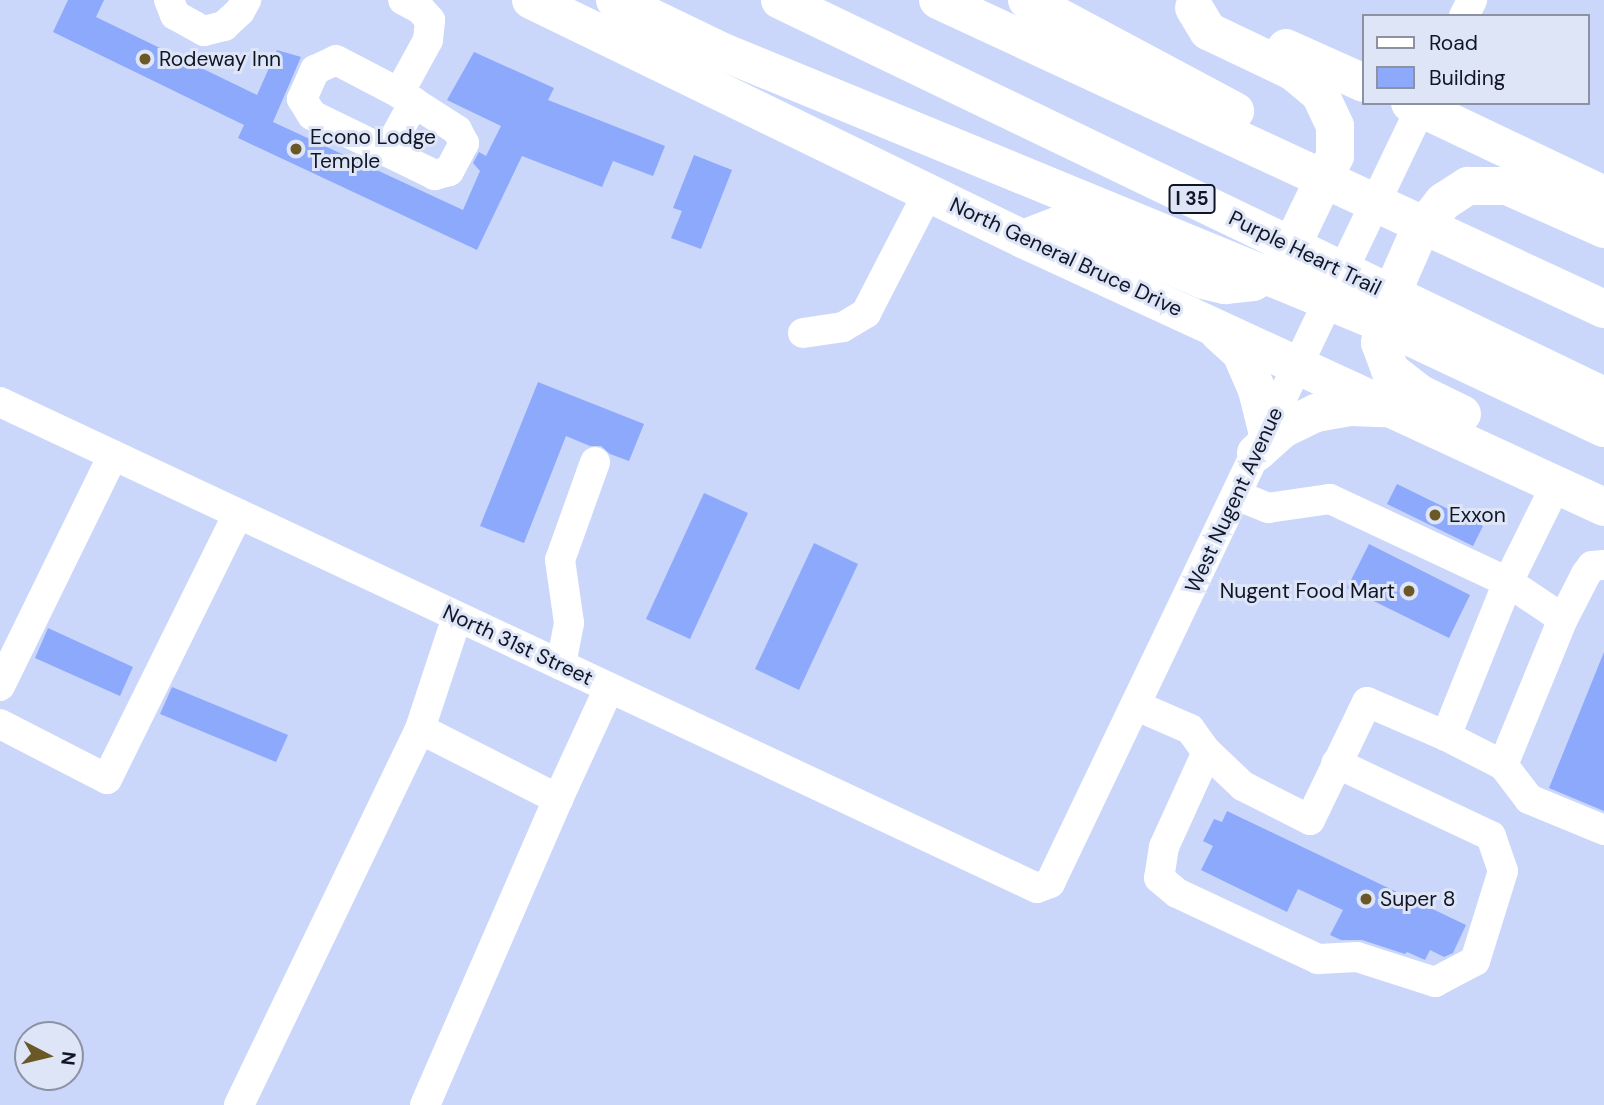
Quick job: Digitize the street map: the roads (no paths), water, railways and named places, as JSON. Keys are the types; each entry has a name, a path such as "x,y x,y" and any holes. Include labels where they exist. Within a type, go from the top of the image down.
{"main road":[{"name":"North General Bruce Drive","path":"531,0 1023,239 1582,497"},
{"path":"615,0 723,52 1372,319 1604,428"},
{"name":"Purple Heart Trail","path":"780,0 1604,396"},
{"path":"938,0 1604,308"},
{"path":"1027,0 1604,308"},
{"path":"1186,4 1362,82"},
{"path":"1023,239 1070,221 1203,280 1225,285 1253,282 1283,264 1335,156 1335,126 1320,94 1294,72 1208,31 1186,4"},
{"path":"1319,63 1362,71"},
{"path":"1418,105 1604,195"},
{"path":"1477,105 1482,116 1513,152"},
{"path":"1582,497 1528,446 1419,393 1390,370 1380,343 1385,309 1418,234 1443,202 1468,186 1507,186 1604,229"},
{"path":"1210,324 1241,353 1257,390 1261,442 1316,413 1351,407 1390,408"}],"street":[{"path":"169,0 175,15 204,31 224,26 240,11 246,0"},
{"path":"387,152 428,40 430,20 409,1"},
{"path":"336,60 407,98 457,130 464,143 449,171 435,175 387,152 312,115 302,99 315,70 336,60"},
{"name":"West Nugent Avenue","path":"1037,888 1049,883 1136,706 1314,327 1403,145 1418,105"},
{"path":"803,333 843,327 866,313 928,192"},
{"name":"North 31st Street","path":"0,402 1037,888"},
{"path":"0,686 113,455"},
{"path":"561,665 569,623 560,560 595,462"},
{"path":"1236,495 1268,508 1330,499 1508,582 1563,619"},
{"path":"1446,736 1508,582 1582,497"},
{"path":"0,724 107,779 238,514"},
{"path":"1503,765 1563,619 1592,566 1604,565"},
{"path":"239,1105 420,729 457,617"},
{"path":"425,1105 609,688"},
{"path":"1136,706 1189,729 1207,752 1243,786 1310,820 1367,702 1446,736 1503,765 1529,799 1604,830"},
{"path":"420,729 558,799"},
{"path":"1207,752 1164,847 1160,878 1178,893 1318,959 1357,957 1435,982 1475,961 1503,871 1491,836 1336,763"}],"place":[{"name":"Rodeway Inn","path":"145,59"},
{"name":"Econo Lodge Temple","path":"296,149"},
{"name":"Exxon","path":"1435,515"},
{"name":"Nugent Food Mart","path":"1409,591"},
{"name":"Super 8","path":"1366,899"}]}
